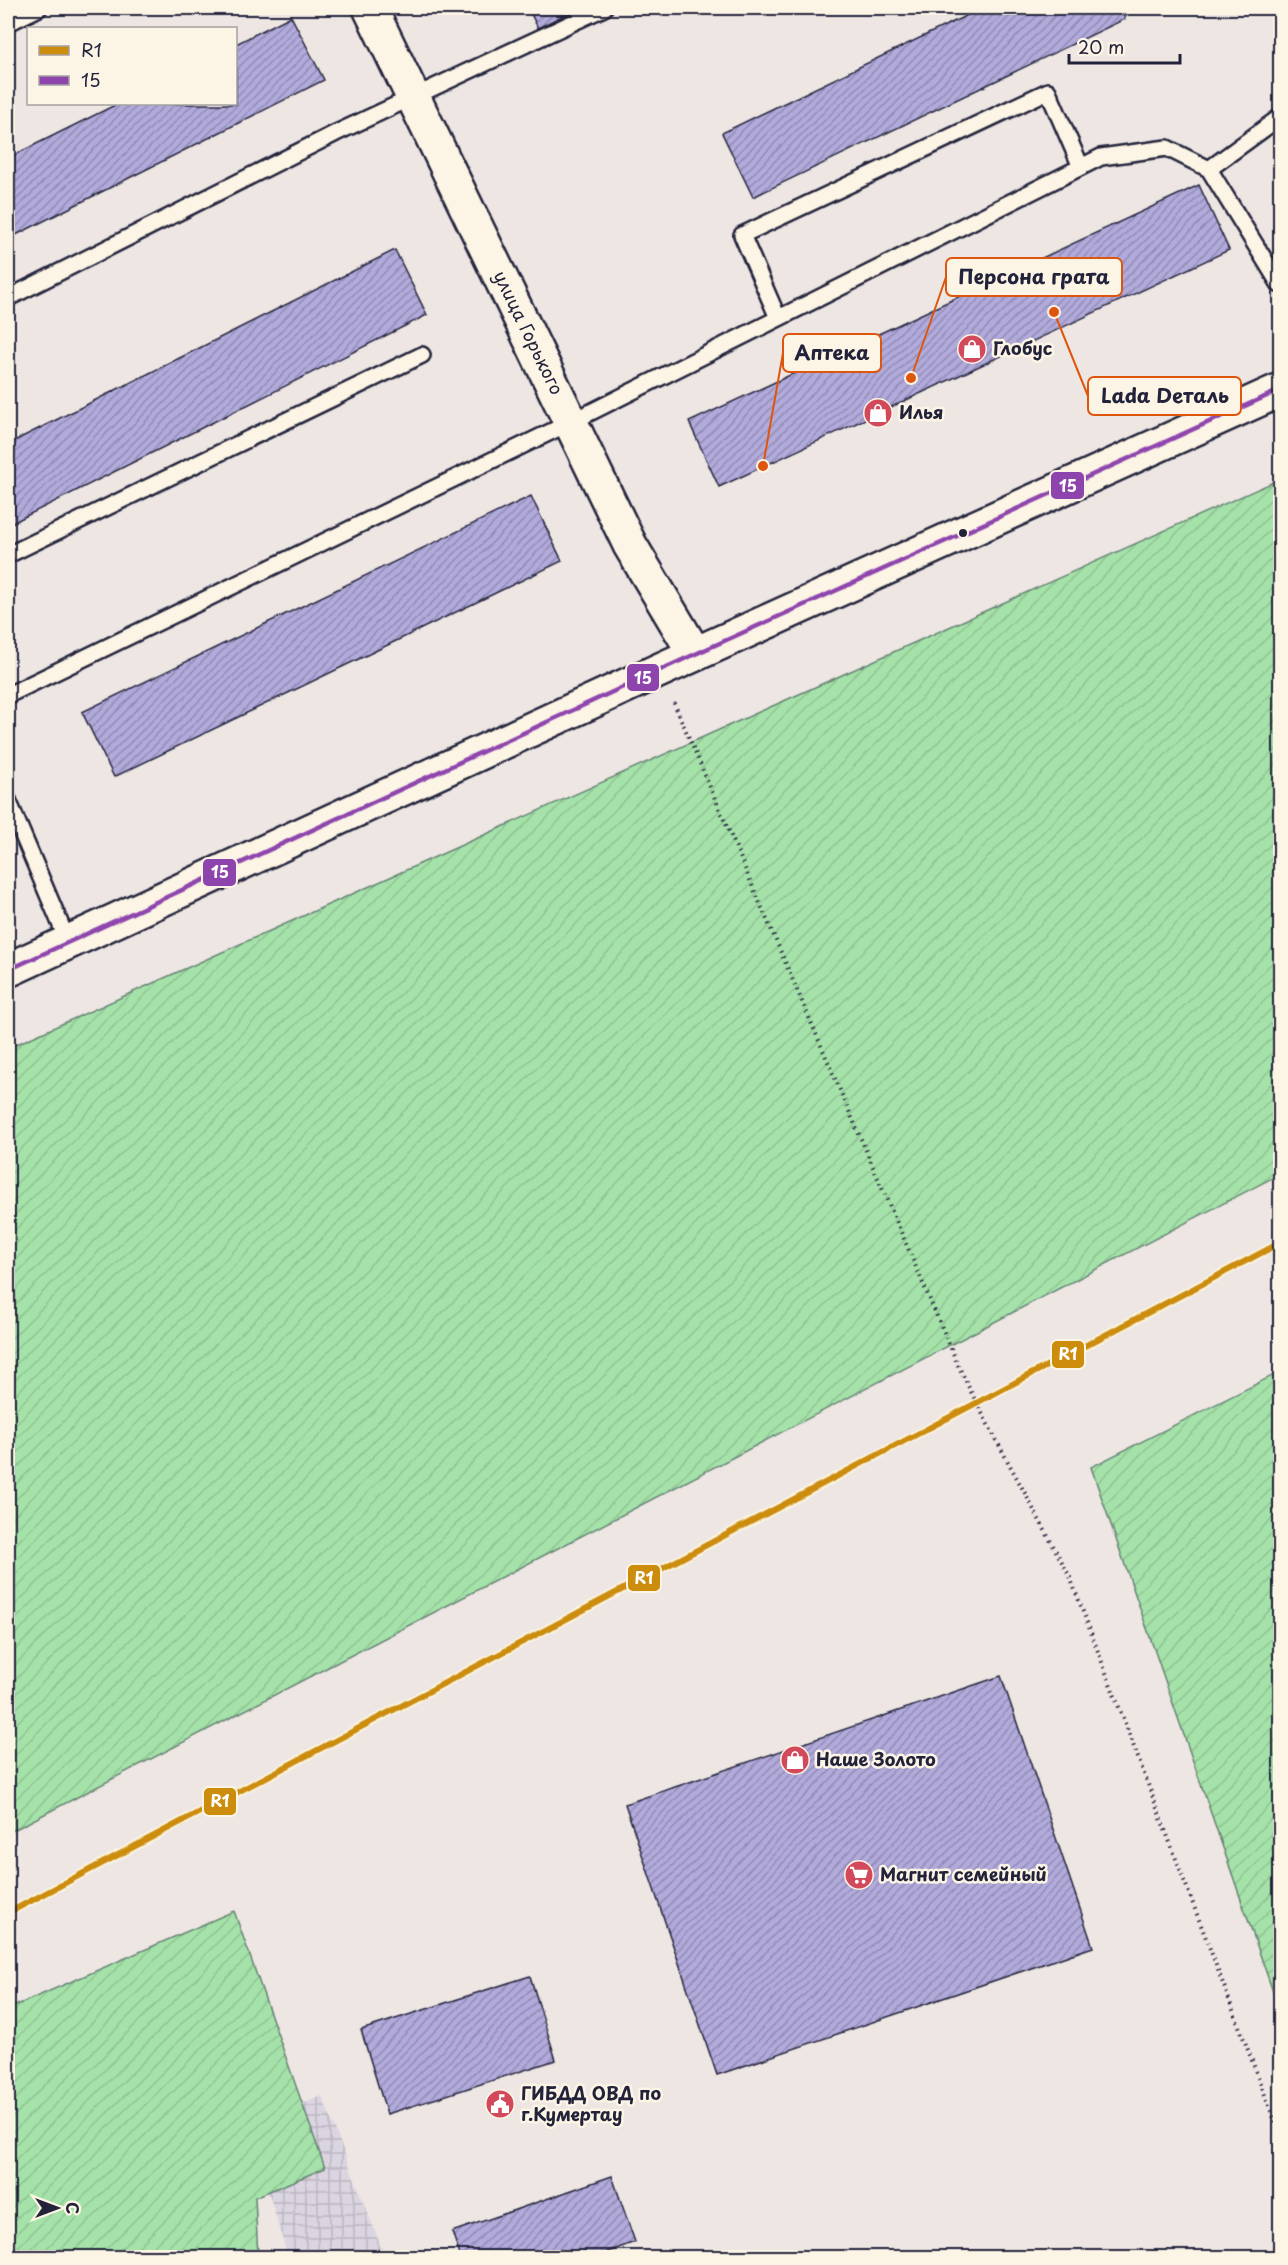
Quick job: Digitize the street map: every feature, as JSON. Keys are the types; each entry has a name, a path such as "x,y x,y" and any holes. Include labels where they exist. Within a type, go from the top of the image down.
{"main road":[{"name":"улица Горького","path":"370,8 630,545 695,654"},
{"path":"8,970 660,669 1281,390"}],"lane":[{"path":"8,23 39,8"},
{"path":"8,298 336,133 604,8"},
{"path":"778,318 742,235 1048,91 1081,167"},
{"path":"1209,170 1281,117"},
{"path":"8,695 571,422 1101,157 1167,147 1209,170 1281,285"},
{"path":"8,555 422,355"},
{"path":"8,800 68,942"}],"path":[{"path":"660,669 957,1365 1070,1577 1281,2135"}],"shaded area":[{"path":"322,2096 385,2257 288,2257 249,2126"}],"green space":[{"path":"1280,479 1280,1174 8,1833 8,1048"},
{"path":"1280,1372 1280,2012 1091,1467"},
{"path":"234,1911 325,2168 255,2197 258,2257 8,2257 8,2009"}],"building":[{"path":"528,8 578,8 538,28"},
{"path":"982,8 1120,8 1125,19 753,197 722,133"},
{"path":"291,16 324,80 8,239 8,158 115,105 237,105 237,43"},
{"path":"1199,185 1229,250 719,487 689,422"},
{"path":"395,250 427,315 8,525 8,444"},
{"path":"531,496 562,561 114,777 82,712"},
{"name":"Магнит семейный","path":"1001,1676 1093,1947 717,2075 625,1804"},
{"path":"530,1976 556,2060 387,2114 361,2030"},
{"path":"612,2176 635,2242 591,2258 461,2258 452,2232"}],"transit line":[{"name":"15","path":"8,970 660,670 1280,390"},
{"name":"R1","path":"8,1913 1280,1243"}],"place":[{"name":"Lada Dеталь","path":"1054,312"},
{"name":"Глобус","path":"972,349"},
{"name":"Персона грата","path":"911,378"},
{"name":"Илья","path":"878,413"},
{"name":"Аптека","path":"763,466"},
{"name":"Наше Золото","path":"795,1760"},
{"name":"Магнит семейный","path":"859,1875"},
{"name":"ГИБДД ОВД по г.Кумертау","path":"500,2104"}]}
